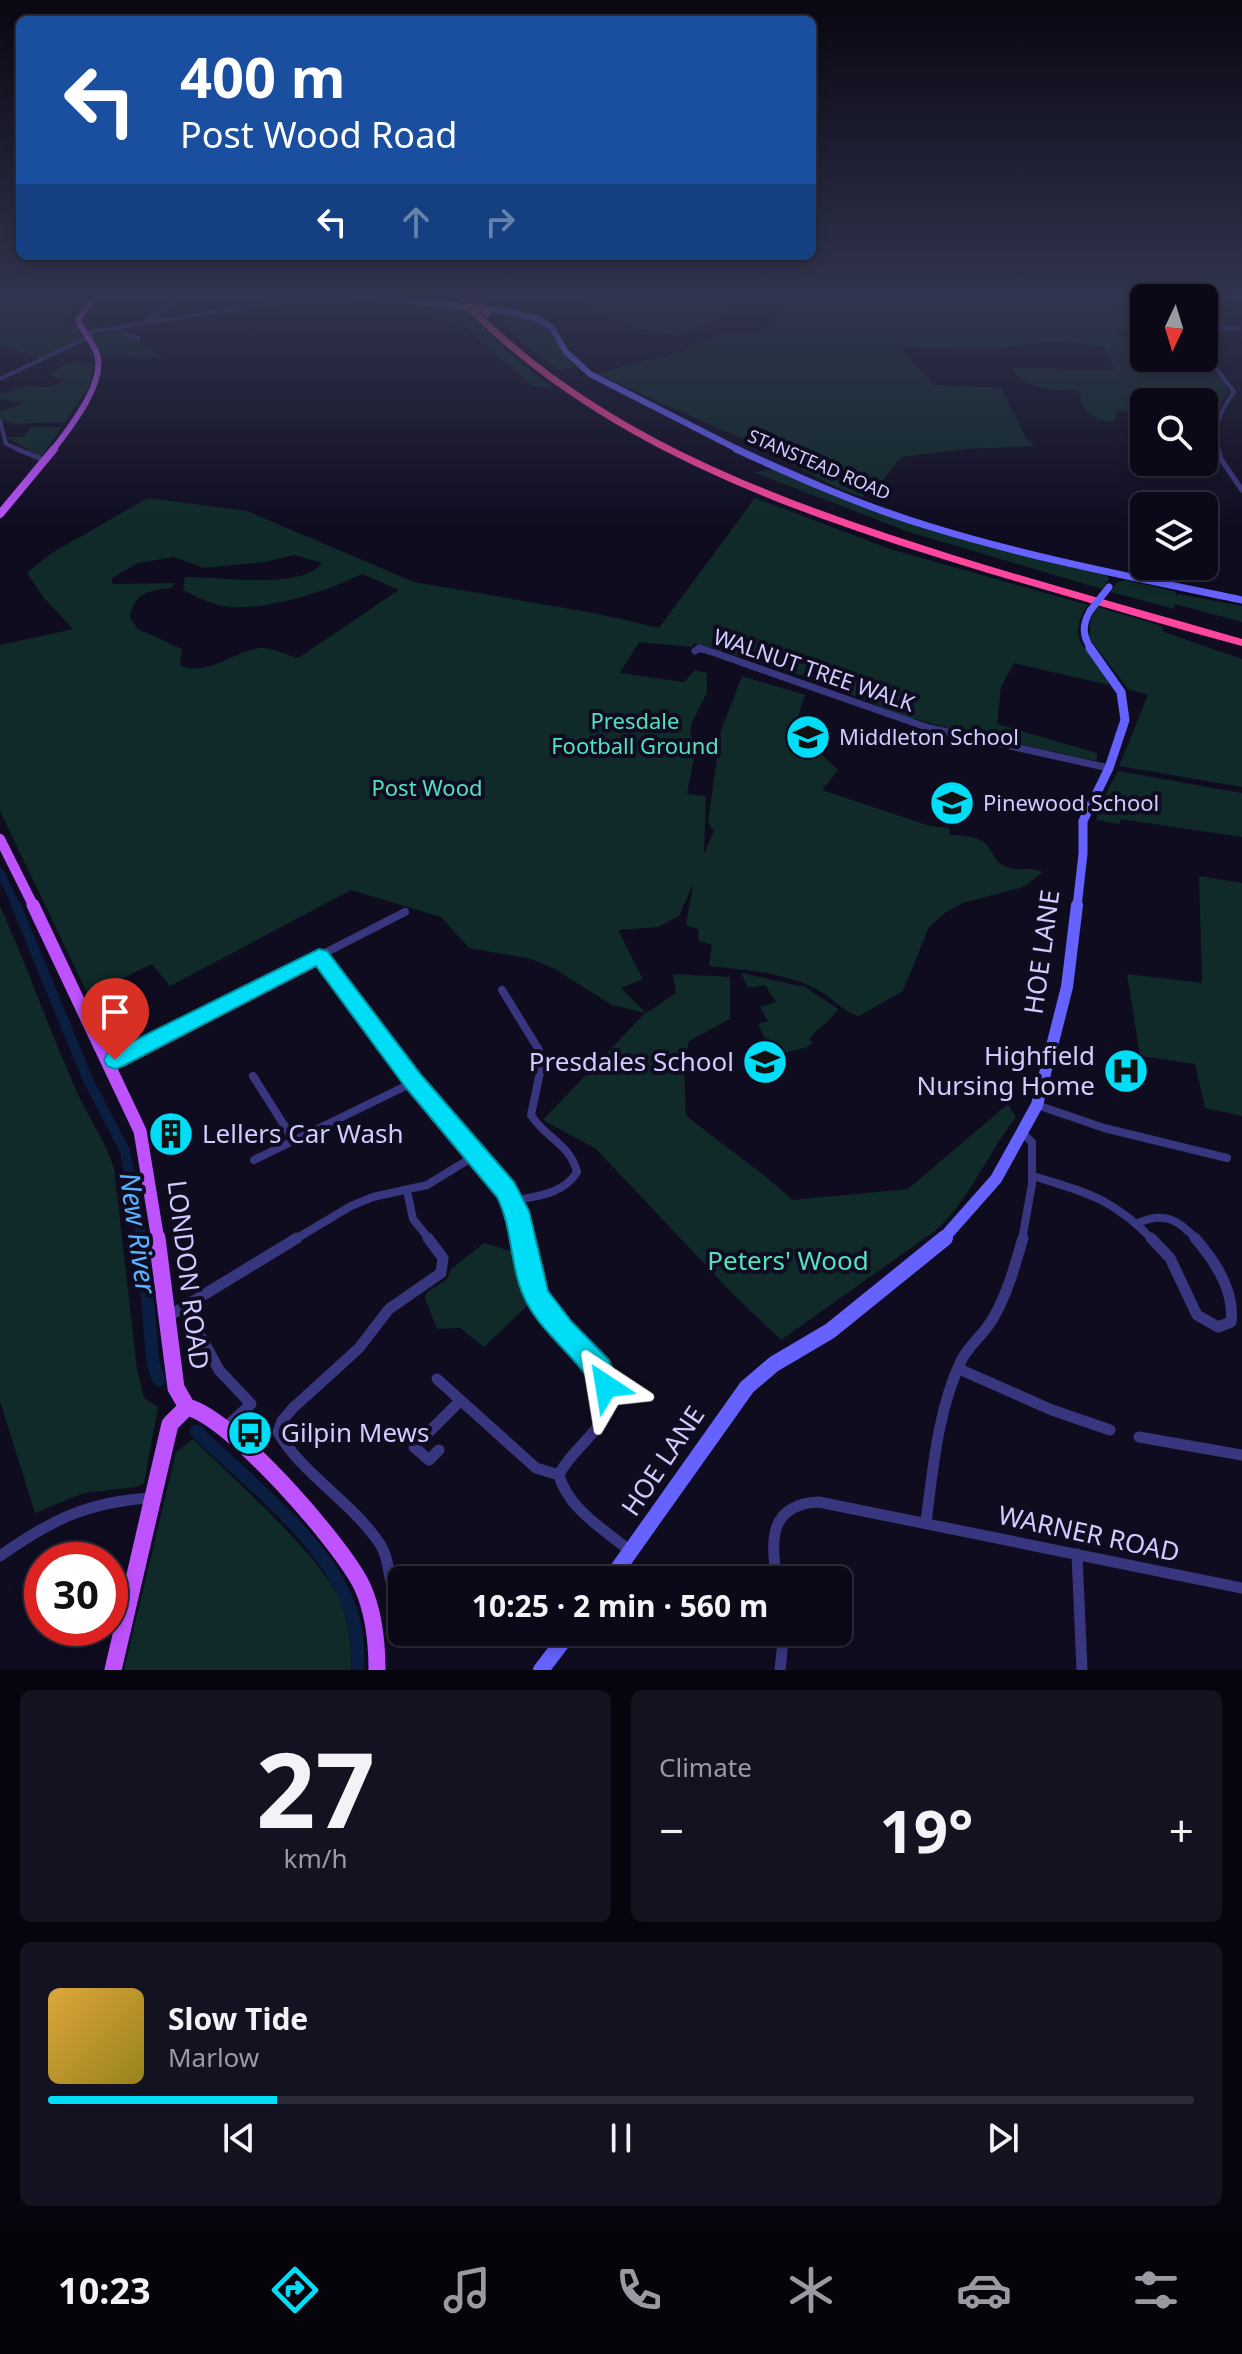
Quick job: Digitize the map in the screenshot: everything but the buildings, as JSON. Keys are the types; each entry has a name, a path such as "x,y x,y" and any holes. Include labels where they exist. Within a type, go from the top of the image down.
{"highway":[{"path":"542,374 612,420 738,481 819,514 923,550 1197,625 1242,634"},
{"path":"1197,625 1242,645"}],"main road":[{"path":"0,514 4,504 44,460 88,398 97,374"},
{"name":"STANSTEAD ROAD","path":"590,374 813,484 938,529 1242,600"},
{"name":"HOE LANE","path":"621,1566 747,1387 774,1364 830,1331 948,1236 996,1179 1023,1134 1037,1105 1067,987 1083,854 1083,821 1109,768 1125,720 1121,692 1086,642 1083,624 1120,573"},
{"name":"LONDON ROAD","path":"0,839 140,1131 153,1204 176,1388 187,1407"},
{"path":"113,1670 170,1424 187,1407 200,1410 224,1429 346,1556 363,1587 375,1625 377,1670"},
{"path":"541,1670 559,1646"}],"street":[{"path":"1220,374 1234,392 1219,413 1216,442 1221,459 1242,490"},
{"path":"0,421 6,444 44,460"},
{"name":"WALNUT TREE WALK","path":"695,651 699,648 715,653 929,728 1109,768"},
{"path":"110,1063 405,912"},
{"path":"319,956 414,1082 512,1201 538,1298 562,1330 599,1369 606,1386 607,1404 602,1422 564,1465 559,1475 560,1484 568,1497 632,1552"},
{"path":"502,990 539,1050 542,1063 531,1115 541,1129 567,1146 577,1172 574,1180 564,1188 512,1201"},
{"path":"253,1076 294,1141"},
{"path":"254,1160 414,1082"},
{"path":"1037,1105 1093,1125 1227,1158"},
{"path":"926,1522 936,1461 959,1369 969,1348 991,1322 1010,1281 1024,1231 1033,1176 1032,1142 1023,1134"},
{"path":"168,1317 351,1206 436,1180 476,1155"},
{"path":"1033,1176 1094,1195 1138,1223 1175,1266 1201,1319 1218,1327 1231,1322 1234,1312 1230,1295 1193,1234 1179,1222 1164,1216 1138,1223"},
{"path":"388,1586 384,1550 357,1515 286,1446 278,1432 282,1421 293,1408 359,1348 389,1309 441,1273 443,1258 413,1219 407,1191"},
{"path":"201,1337 219,1370 251,1404 224,1429"},
{"path":"959,1369 1010,1389 1059,1414 1110,1430"},
{"path":"437,1379 536,1468 559,1475"},
{"path":"439,1450 429,1460 414,1447 460,1401"},
{"path":"1139,1437 1242,1455"},
{"path":"0,1556 47,1523 77,1508 153,1498"},
{"name":"WARNER ROAD","path":"775,1566 772,1542 776,1527 789,1509 802,1503 822,1503 1242,1588"},
{"path":"1077,1554 1082,1670"},
{"path":"780,1670 783,1646"}],"green space":[{"path":"92,374 88,388 65,422 14,424 0,419 0,412 24,403 0,399 0,393 26,387 45,387 65,379 47,375"},
{"path":"518,374 534,374 553,389 530,385"},
{"path":"599,374 926,374 933,385 1001,388 1026,438 1034,446 965,449 901,457 880,484 862,497 821,480 756,445"},
{"path":"1015,374 1216,374 1228,393 1218,409 1218,388 1130,388 1130,412 1115,411 1115,421 1108,421 1086,410 1079,391 1028,383"},
{"path":"31,427 62,427 41,457 6,437 23,437"},
{"path":"777,469 862,507 1107,575 1109,579 1102,589 909,532 753,472"},
{"path":"148,498 247,511 414,582 599,614 659,628 755,498 890,549 1088,605 1080,619 1080,640 1105,674 1109,685 1014,663 1001,687 997,724 1097,753 1097,761 954,730 901,715 810,678 694,643 692,647 639,642 620,673 684,682 695,670 707,673 707,693 692,722 690,733 696,748 687,794 706,796 704,854 714,831 708,822 721,730 742,676 805,695 795,726 805,729 818,748 824,750 821,754 838,770 822,790 930,826 949,828 950,835 982,841 1003,865 1043,872 1023,887 963,903 945,913 929,927 903,991 859,1016 848,1012 816,989 791,979 709,966 712,945 699,941 698,929 686,925 693,884 679,916 658,927 618,930 643,979 621,988 646,1013 676,993 673,974 730,977 730,1019 689,1041 684,1070 686,1115 792,1200 908,1189 1008,1104 1016,1117 968,1191 935,1231 781,1340 732,1293 596,1149 543,1120 645,1013 612,1005 555,969 531,959 469,948 441,917 351,890 170,986 152,964 88,995 0,811 0,645 73,629 44,598 27,573 50,554","holes":["294,555 322,563 311,572 278,579 185,577 183,590 230,607 262,606 298,598 362,574 399,590 298,658 261,648 200,668 180,665 182,649 138,629 130,618 135,603 143,594 171,588 175,583 112,584 112,578 138,563 174,557 204,568 265,562"]},
{"path":"1126,580 1176,592 1176,598 1178,594 1242,606 1242,622 1175,604 1174,609 1111,592 1117,582"},
{"path":"1098,607 1162,626 1164,632 1242,659 1242,787 1119,766 1148,695 1128,689 1089,638 1091,618"},
{"path":"1118,771 1242,793 1242,837 1120,819 1120,824 1096,820"},
{"path":"1199,876 1242,883 1242,1116 1205,1108 1195,1064 1140,1056 1127,974 1202,983"},
{"path":"0,906 76,1090 114,1168 137,1369 144,1398 158,1407 144,1483 137,1487 84,1493 35,1513 0,1401"},
{"path":"741,973 805,987 838,1009 810,1039 813,1043 805,1048 773,1055 758,1024 768,1021 760,1007 776,1002 765,985 748,988"},
{"path":"484,1243 518,1253 530,1303 484,1347 460,1328 437,1329 425,1298 426,1293 447,1279 451,1269"},
{"path":"193,1439 297,1542 332,1585 346,1619 351,1670 124,1670 176,1452"}],"waterway":[{"name":"New River","path":"0,872 17,907"},
{"name":"New River","path":"16,905 88,1080 125,1151 142,1240"},
{"name":"New River","path":"142,1238 153,1363 159,1380"},
{"path":"196,1431 281,1511 321,1555 351,1611 358,1670"}],"place":[{"name":"Middleton School","path":"808,737"},
{"name":"Pinewood School","path":"952,803"},
{"name":"Presdales School","path":"765,1062"},
{"name":"Highfield Nursing Home","path":"1126,1071"},
{"name":"Lellers Car Wash","path":"171,1134"},
{"name":"Gilpin Mews","path":"250,1433"}],"route":[{"path":"115,1060 319,956 349,991 414,1082 505,1189 517,1211 530,1278 538,1298 562,1330 599,1369 606,1386"}],"park label":[{"name":"Presdale Football Ground","path":"635,734"},
{"name":"Post Wood","path":"427,788"},
{"name":"Peters' Wood","path":"788,1261"}]}
